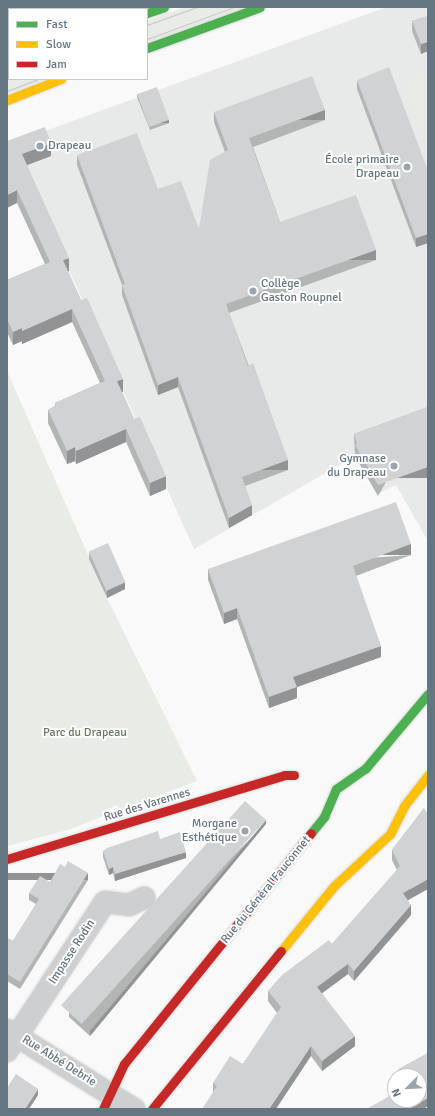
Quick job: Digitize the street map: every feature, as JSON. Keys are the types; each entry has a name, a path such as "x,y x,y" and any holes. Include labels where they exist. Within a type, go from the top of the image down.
{"main road":[{"path":"148,13 164,7"},
{"path":"148,48 260,7"},
{"path":"7,100 58,80"},
{"name":"Rue du Général Fauconnet","path":"107,1101 124,1064 324,817 336,788 365,769 428,694"},
{"name":"Rue des Varennes","path":"7,859 285,775 294,775"},
{"path":"152,1109 334,886 376,850 390,834 404,806 428,775"}],"street":[{"name":"Impasse Rodin","path":"10,1039 105,902 128,904 144,898"},
{"name":"Rue Abbé Debrie","path":"10,1039 107,1101"},
{"path":"107,1101 134,1109"}],"shaded area":[{"name":"Collège Gaston Roupnel","path":"387,7 428,7 428,541 396,485 378,494 355,456 194,549 12,143"}],"green space":[{"path":"185,7 246,7 148,43 148,21"},
{"path":"428,72 428,150 402,82"},
{"path":"8,80 44,80 7,94"},
{"name":"Parc du Drapeau","path":"7,371 107,598 197,781 120,810 117,805 108,809 109,814 68,830 7,846"}],"building":[{"path":"7,7 31,7 8,8 7,32"},
{"path":"428,16 428,42 421,44 412,21"},
{"name":"École primaire Drapeau","path":"389,67 428,171 428,234 416,238 357,80"},
{"path":"312,76 325,110 249,138 280,222 356,195 376,250 226,304 248,366 253,363 288,460 242,477 252,505 229,518 178,377 158,385 122,285 125,284 77,155 137,133 158,189 181,181 199,229 210,160 228,150 214,112"},
{"path":"157,87 169,120 149,127 137,94"},
{"path":"45,127 51,143 22,154 69,258 63,260 81,300 87,298 123,379 117,381 134,419 140,417 166,476 150,483 126,429 76,451 75,447 67,451 48,410 56,406 55,403 105,381 72,309 22,331 22,328 13,332 7,319 7,280 50,262 17,190 7,195 7,141"},
{"name":"Gymnase du Drapeau","path":"428,407 428,467 378,485 355,445 357,444 354,434"},
{"path":"396,502 411,544 353,566 381,646 293,677 297,687 269,697 237,608 224,613 208,569"},
{"path":"108,543 125,582 106,591 89,552"},
{"path":"245,801 266,820 82,1024 61,1005"},
{"path":"424,808 428,814 428,879 403,893 411,905 354,971 348,964 317,987 355,1036 322,1061 311,1046 269,1109 202,1109 217,1086 213,1083 230,1056 243,1064 281,1007 268,991 282,975 329,940 332,944 400,866 392,850"},
{"path":"158,831 160,839 180,832 186,852 115,874 113,867 109,869 103,851 107,848"},
{"path":"68,861 88,873 20,982 7,974 7,938 13,941 39,899 29,893 40,876 50,882 60,864 65,867"},
{"path":"428,1053 428,1098 427,1068 401,1068"},
{"path":"16,1074 38,1089 25,1109 7,1109 7,1088"},
{"path":"387,1098 387,1108 411,1108 409,1109 367,1109"}],"tram line":[{"path":"148,25 197,7"},
{"path":"148,39 234,7"},
{"path":"7,91 36,80"}],"traffic: fast":[{"path":"148,13 164,7"},
{"path":"148,48 260,7"},
{"path":"311,833 324,817 336,789 365,769 428,694"}],"traffic: slow":[{"path":"7,100 58,80"},
{"path":"281,951 334,886 390,834 404,806 428,775"}],"traffic: jam":[{"path":"7,859 285,775 294,775"},
{"path":"103,1109 124,1064 311,833"},
{"path":"152,1109 281,951"}],"place":[{"name":"Drapeau","path":"40,146"},
{"name":"École primaire Drapeau","path":"407,167"},
{"name":"Collège Gaston Roupnel","path":"253,291"},
{"name":"Gymnase du Drapeau","path":"394,466"},
{"name":"Morgane Esthétique","path":"245,831"}]}
